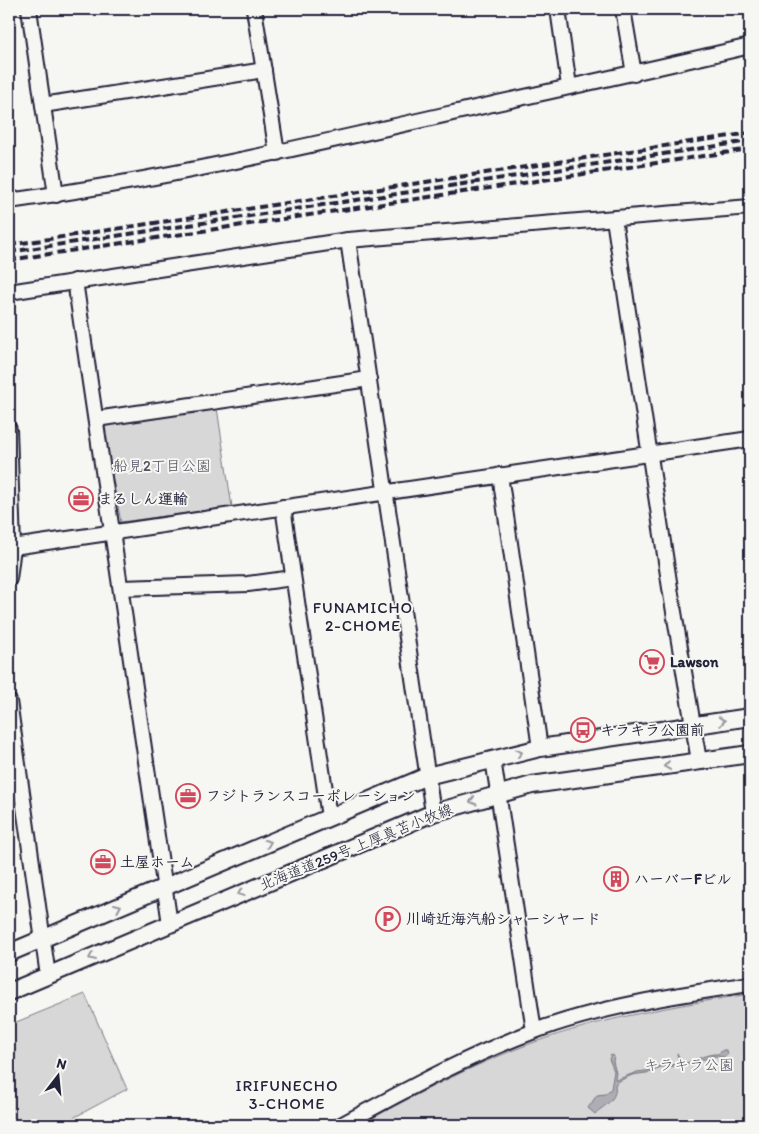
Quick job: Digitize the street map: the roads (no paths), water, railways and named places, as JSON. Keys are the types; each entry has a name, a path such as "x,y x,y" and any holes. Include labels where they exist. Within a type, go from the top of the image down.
{"main road":[{"path":"9,953 427,776 540,748 750,717"},
{"name":"北海道道259号 上厚真苫小牧線","path":"9,992 433,813 532,785 750,754"}],"street":[{"path":"29,9 56,195"},
{"path":"254,9 277,153"},
{"path":"558,9 569,86"},
{"path":"623,9 634,74"},
{"path":"9,201 56,195 277,153 569,86 634,74 750,46"},
{"path":"43,105 264,70"},
{"path":"9,292 348,240 750,207"},
{"path":"614,219 670,588 699,761"},
{"path":"348,240 433,813"},
{"path":"75,281 170,924"},
{"path":"96,418 369,378"},
{"path":"9,429 13,547 9,579"},
{"path":"13,547 750,438"},
{"path":"500,475 540,748"},
{"path":"282,507 329,817"},
{"path":"121,588 248,584 293,578"},
{"path":"9,701 48,976"},
{"path":"493,759 534,1031"},
{"path":"341,1125 470,1057 534,1031 606,1010 750,984"}],"railway":[{"path":"9,245 750,133"},
{"path":"9,252 750,141"},
{"path":"9,260 750,149"}],"place":[{"name":"まるしん運輸","path":"81,499"},
{"name":"Lawson","path":"652,662"},
{"name":"キラキラ公園前","path":"583,730"},
{"name":"フジトランスコーポレーション","path":"188,796"},
{"name":"土屋ホーム","path":"103,862"},
{"name":"ハーバーFビル","path":"616,879"},
{"name":"川崎近海汽船シャーシヤード","path":"388,919"}],"district":[{"name":"FUNAMICHO 2-CHOME","path":"363,616"},
{"name":"IRIFUNECHO 3-CHOME","path":"287,1094"}],"park label":[{"name":"船見2丁目公園","path":"162,466"},
{"name":"キラキラ公園","path":"689,1065"}]}
